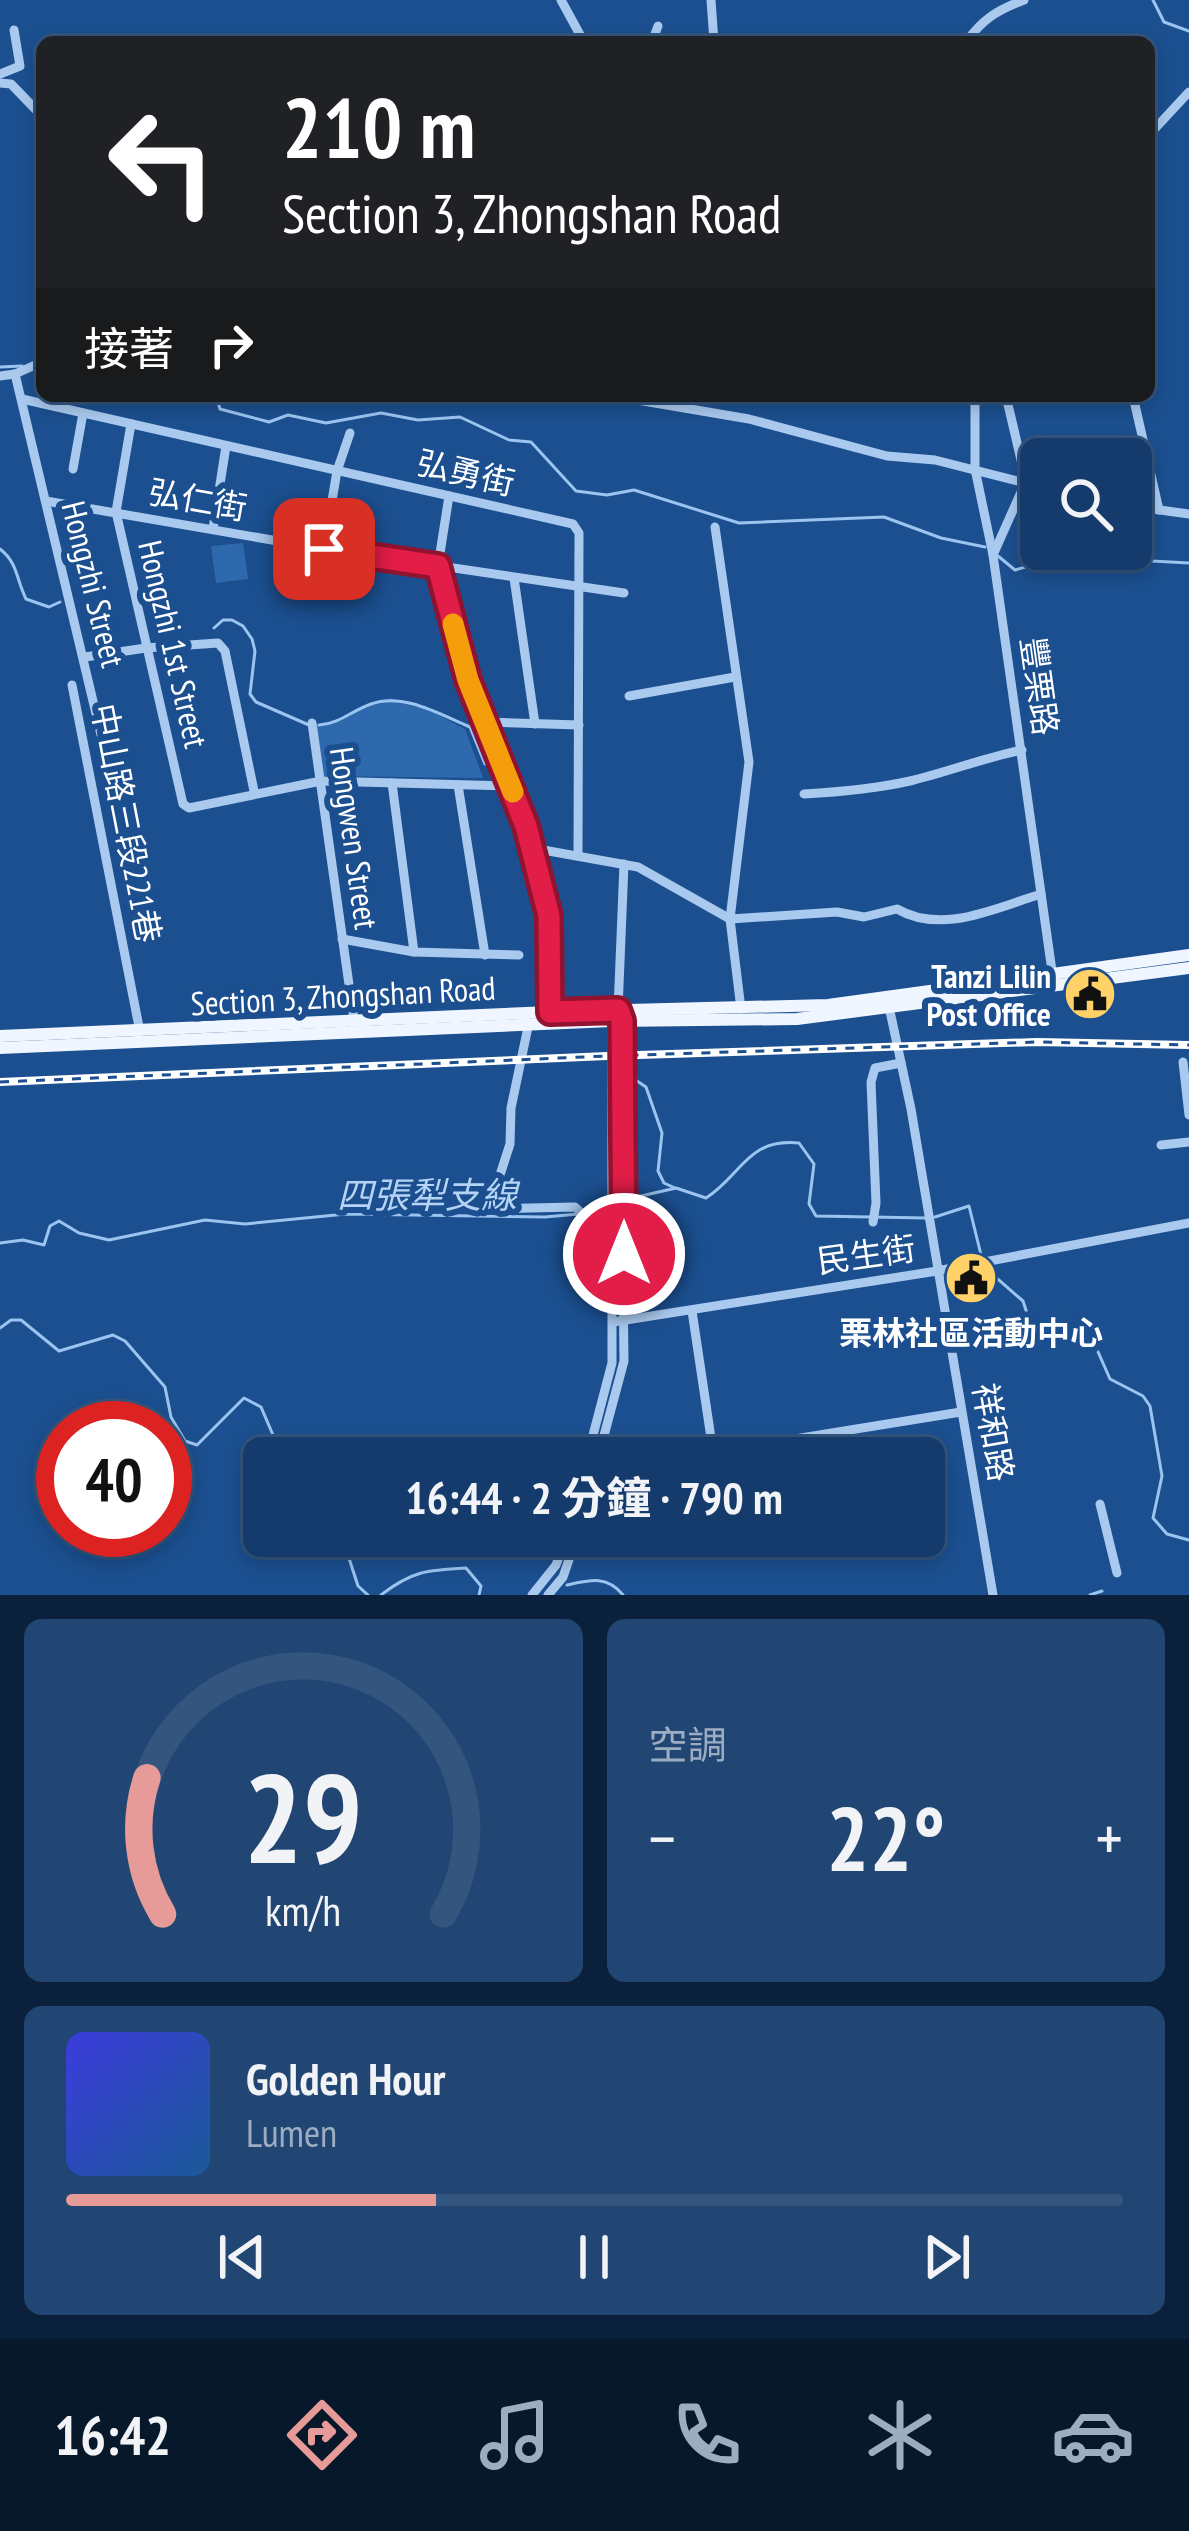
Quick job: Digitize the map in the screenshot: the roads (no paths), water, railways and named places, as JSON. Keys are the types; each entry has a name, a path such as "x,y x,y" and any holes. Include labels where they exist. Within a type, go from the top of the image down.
{"main road":[{"name":"Section 3, Zhongshan Road","path":"0,1048 141,1037 741,1014 888,1003 1189,955"},
{"name":"Section 3, Zhongshan Road","path":"1052,978 1189,968"},
{"name":"Section 3, Zhongshan Road","path":"356,1028 528,1027 551,1019"},
{"name":"Section 3, Zhongshan Road","path":"0,1036 141,1037"}],"street":[{"path":"561,0 581,36"},
{"path":"711,0 714,36"},
{"path":"971,36 996,10 1024,0"},
{"path":"654,36 658,26"},
{"path":"0,79 20,66 14,30"},
{"path":"0,79 36,110"},
{"path":"1155,129 1189,92"},
{"path":"0,376 36,365"},
{"name":"Hongzhi Street","path":"15,374 118,806"},
{"name":"弘勇街","path":"22,400 573,524 579,533 578,856"},
{"path":"649,402 749,419 887,456 935,460 1020,480"},
{"name":"豐栗路","path":"975,402 975,469 993,555 1052,978"},
{"path":"1007,402 1020,456"},
{"path":"1133,402 1159,510"},
{"path":"73,469 82,413"},
{"name":"Hongzhi 1st Street","path":"131,424 116,512 183,804 188,808 254,791"},
{"path":"324,549 337,471 350,434"},
{"path":"213,529 226,446"},
{"path":"993,555 1020,494"},
{"path":"448,496 438,566 468,680 532,848 549,916 551,1019"},
{"name":"弘仁街","path":"46,501 324,549 624,593"},
{"path":"1152,509 1189,514"},
{"path":"715,527 749,762 730,920 741,1014"},
{"path":"514,578 535,724"},
{"path":"86,657 218,643 226,651 254,791 320,781 510,786"},
{"path":"628,696 735,677"},
{"name":"中山路三段221巷","path":"72,685 141,1037"},
{"path":"485,722 579,725"},
{"name":"Hongwen Street","path":"311,723 356,1028"},
{"path":"804,794 899,783 1022,750"},
{"path":"392,783 414,952"},
{"path":"458,785 485,955"},
{"path":"532,848 638,867 730,920 837,912 864,917 897,909 921,922 965,918 1041,894"},
{"path":"604,1437 624,1361 611,1205 624,864"},
{"path":"342,939 414,952 519,955"},
{"name":"祥和路","path":"888,1003 994,1595"},
{"path":"593,1437 619,1321 624,1072 617,1018"},
{"path":"528,1027 511,1108 510,1144 489,1209 581,1212 611,1205"},
{"path":"1183,1062 1188,1110"},
{"path":"875,1213 871,1082 874,1068 901,1064"},
{"path":"1161,1145 1189,1142"},
{"path":"611,1205 624,1221"},
{"name":"民生街","path":"619,1321 937,1271 1189,1223"},
{"path":"692,1311 711,1438 720,1450 961,1412"},
{"path":"1100,1504 1117,1573"},
{"path":"532,1595 559,1557"},
{"path":"548,1595 563,1577 570,1557"}],"waterway":[{"path":"1153,0 1164,22 1189,31"},
{"path":"0,367 22,366"},
{"path":"218,402 220,409 269,422 288,415 326,423 381,413 418,420 460,417 509,440 531,442 576,491 607,495 634,490 739,523 884,517 941,538 985,547"},
{"path":"0,549 14,566 26,599 49,607 60,602"},
{"path":"998,556 1015,570 1056,558 1083,569 1114,559 1189,563"},
{"path":"214,628 223,620 243,626 255,651 250,694 256,702 309,725"},
{"path":"319,725 383,701 409,703 470,727 485,764"},
{"path":"622,1071 646,1087 662,1133 658,1171 664,1183 675,1188"},
{"name":"四張犁支線","path":"628,1199 676,1188 706,1198 756,1152 799,1143 814,1164 809,1204 816,1216 926,1218"},
{"name":"四張犁支線","path":"935,1217 969,1206 984,1267 1023,1301 1034,1335 1043,1340 1091,1336 1110,1379 1143,1396 1150,1406 1162,1476 1153,1518 1167,1534 1189,1540"},
{"name":"四張犁支線","path":"0,1243 23,1240 44,1245 50,1226 59,1221 79,1233 109,1240 205,1220 245,1224 346,1214 579,1214"},
{"path":"0,1328 21,1320 59,1351 113,1335 125,1341 165,1387 171,1417 185,1441 197,1445 244,1398 261,1407 275,1437"},
{"path":"349,1557 358,1586 368,1595"},
{"path":"381,1595 420,1573 466,1568 481,1586 479,1595"},
{"path":"567,1585 604,1582 623,1595"},
{"path":"1090,1595 1102,1591"}],"railway":[{"path":"0,1082 1037,1042 1189,1045"}],"place":[{"name":"Tanzi Lilin Post Office","path":"1090,994"},
{"name":"栗林社區活動中心","path":"971,1278"}]}
